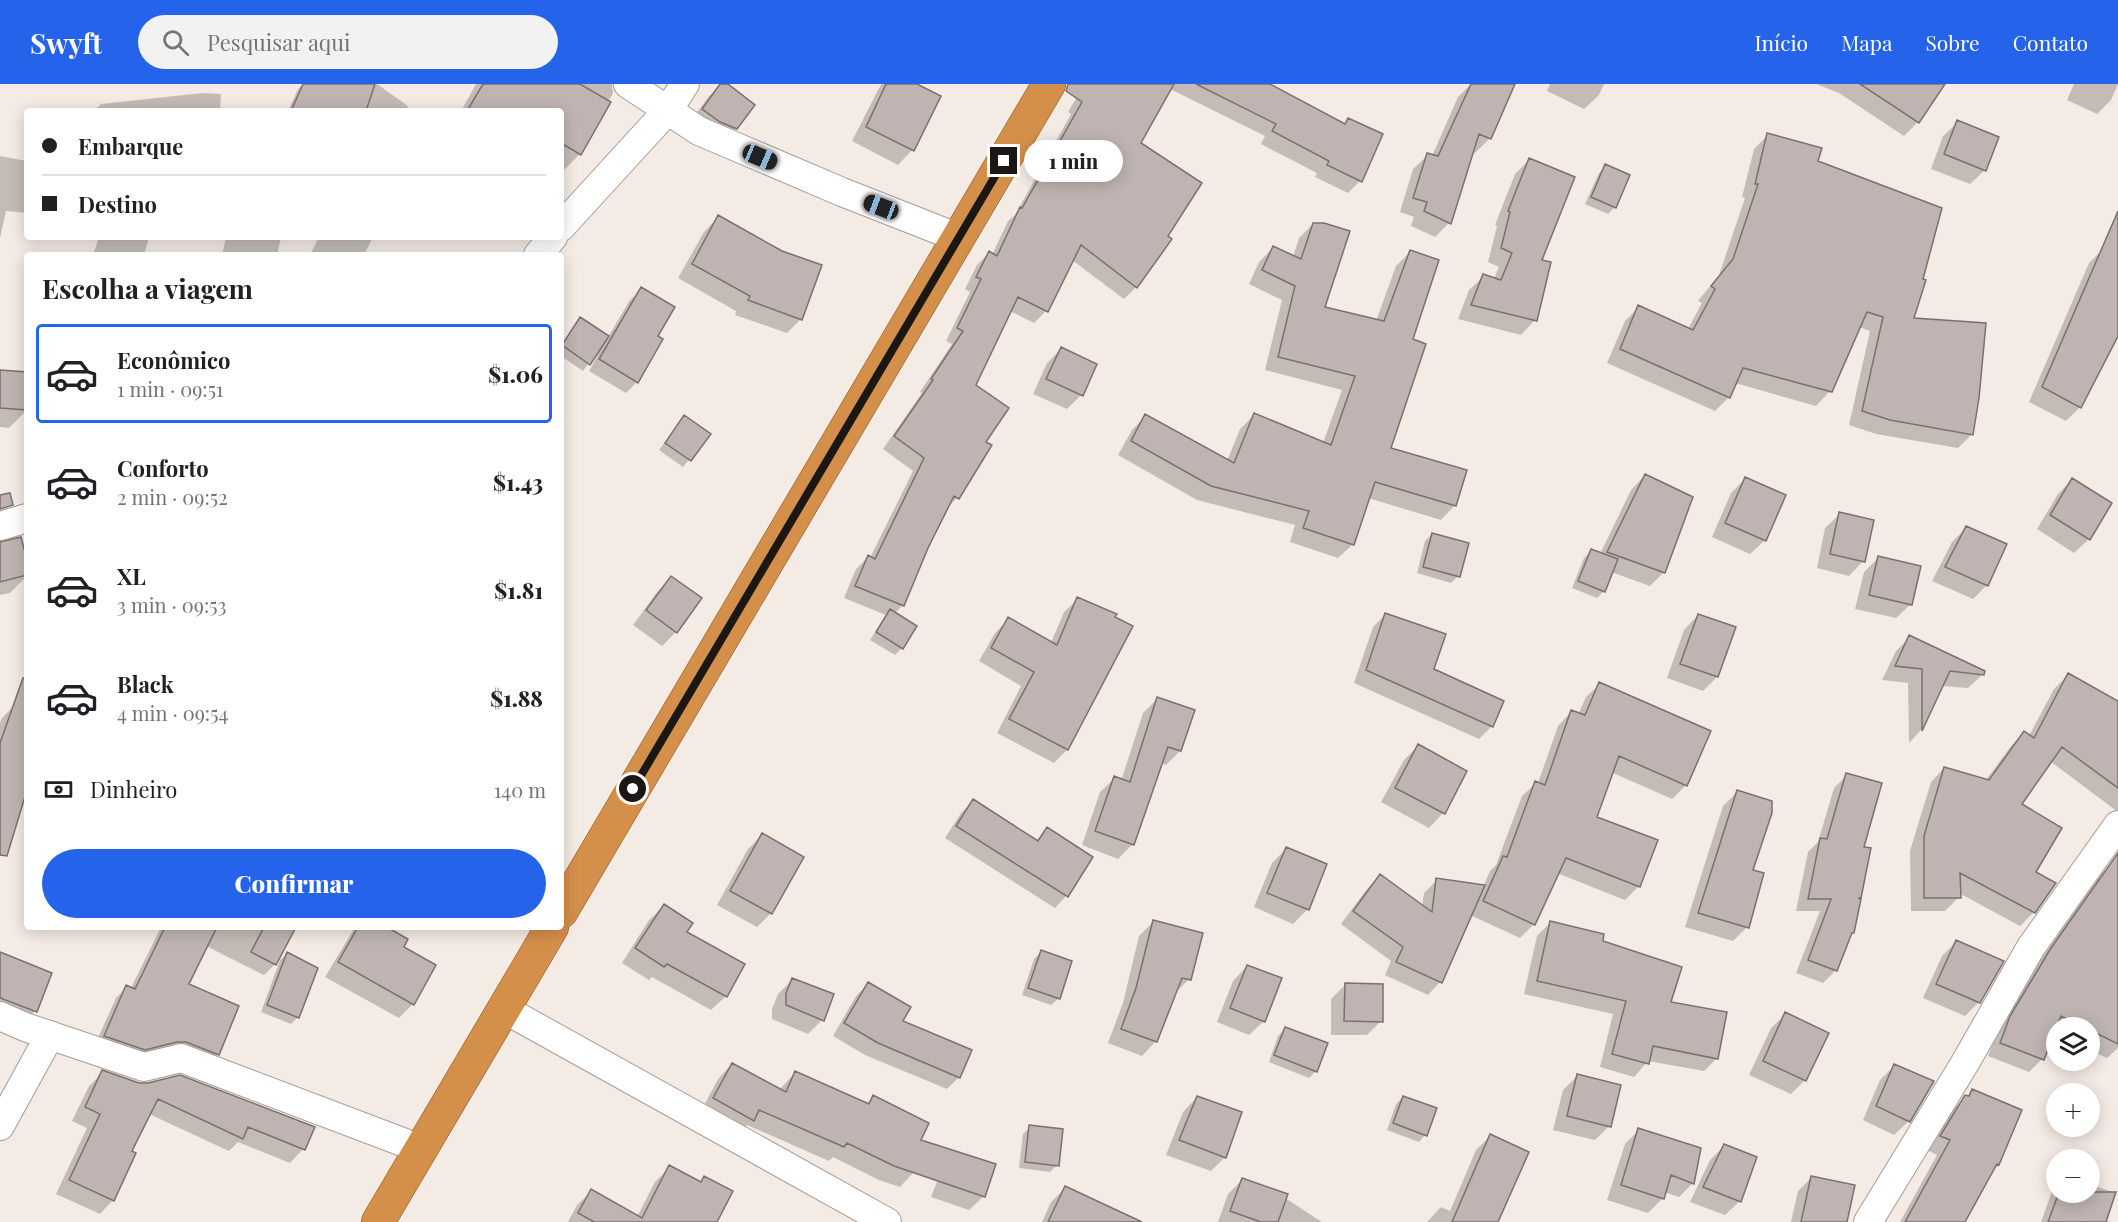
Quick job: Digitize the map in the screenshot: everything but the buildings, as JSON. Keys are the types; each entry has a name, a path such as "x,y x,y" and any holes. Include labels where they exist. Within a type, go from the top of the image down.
{"highway":[{"path":"564,907 1049,84"},
{"path":"378,1222 550,930"}],"street":[{"path":"628,84 699,131 842,192 959,238"},
{"path":"564,224 668,110 685,84"},
{"path":"540,252 550,240"},
{"path":"0,526 24,519"},
{"path":"1868,1222 1965,1063 2031,947 2118,825"},
{"path":"504,1009 887,1222"},
{"path":"0,1016 144,1067 181,1058 421,1149"},
{"path":"0,1126 50,1035"}],"route":[{"path":"633,789 1004,161"}]}
